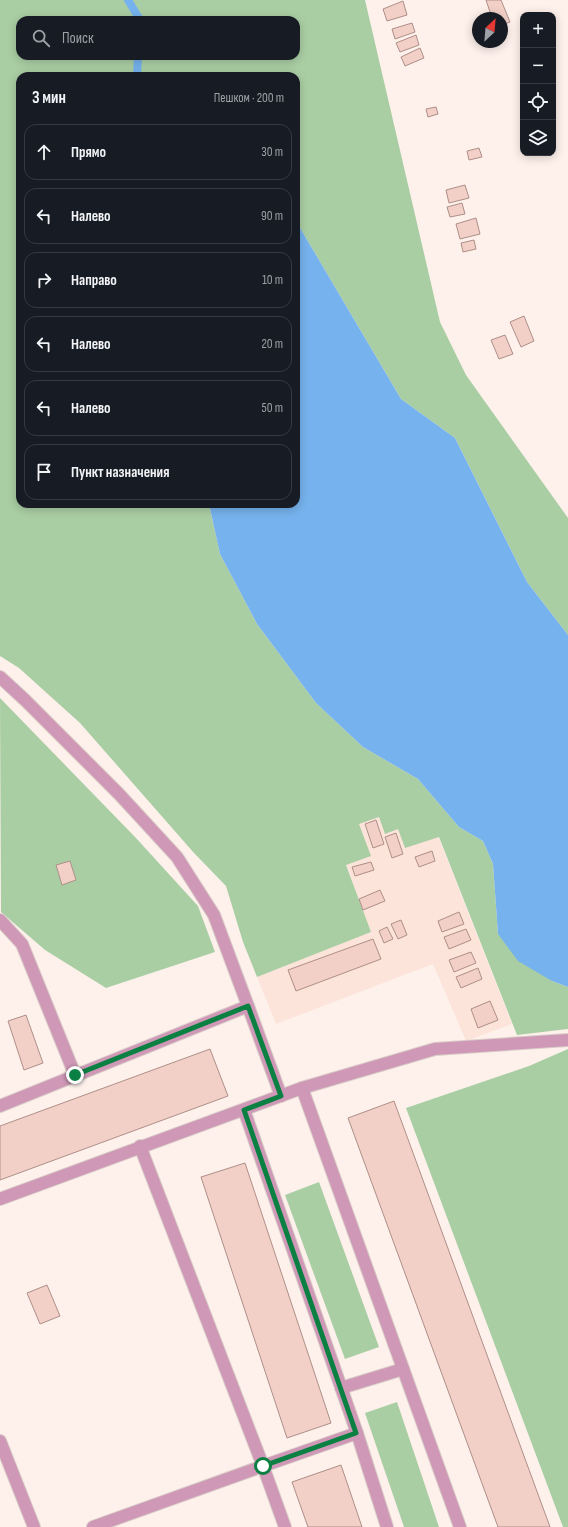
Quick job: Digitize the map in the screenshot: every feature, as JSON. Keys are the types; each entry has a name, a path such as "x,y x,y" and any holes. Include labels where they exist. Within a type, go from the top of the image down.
{"street":[{"path":"0,678 25,700 119,794 177,857 214,915 281,1096"},
{"path":"0,920 22,944 75,1075"},
{"path":"0,1106 248,1006"},
{"path":"0,1199 140,1146 302,1088 435,1049 568,1040"},
{"path":"302,1088 460,1527"},
{"path":"244,1110 341,1388 387,1527"},
{"path":"140,1146 285,1527"},
{"path":"341,1388 403,1368"},
{"path":"93,1527 356,1433"},
{"path":"0,1441 34,1527"}],"shaded area":[{"path":"379,817 398,829 438,836 512,1024 466,1041 433,964 276,1024 257,977 370,932 346,864 359,823"}],"green space":[{"path":"0,0 365,0 440,322 466,375 568,518 568,635 527,582 455,438 401,399 300,228 300,72 16,72 16,508 210,508 220,554 257,624 316,703 363,747 418,779 459,827 483,841 493,864 498,934 552,981 568,987 568,1029 517,1035 439,837 405,848 398,829 385,834 379,817 359,824 371,856 346,865 371,932 257,977 243,942 226,886 194,853 80,723 19,668 0,656"},
{"path":"0,698 136,838 198,906 215,952 106,988 45,950 1,912"},
{"path":"568,1049 568,1527 563,1527 406,1108 529,1066"},
{"path":"319,1182 379,1347 345,1359 285,1195"},
{"path":"397,1402 439,1527 404,1527 365,1413"}],"water":[{"path":"300,228 401,399 455,438 527,582 568,635 568,987 552,981 518,961 498,934 493,864 483,841 459,827 418,779 363,747 316,703 257,624 220,554 210,508 300,508"}],"building":[{"path":"486,0 501,0 506,12 490,12"},
{"path":"403,1 407,15 387,21 383,9"},
{"path":"412,23 415,32 395,39 392,29"},
{"path":"416,35 419,45 400,52 396,43"},
{"path":"420,48 424,58 405,66 401,57"},
{"path":"436,107 438,114 428,117 426,109"},
{"path":"479,148 482,157 469,160 467,151"},
{"path":"465,185 469,198 449,203 446,190"},
{"path":"462,203 465,214 450,217 447,207"},
{"path":"476,218 480,234 460,239 456,224"},
{"path":"474,240 476,249 463,252 461,243"},
{"path":"524,316 534,341 521,347 510,322"},
{"path":"505,335 513,354 499,359 491,340"},
{"path":"376,820 384,844 373,848 365,824"},
{"path":"396,833 403,854 392,858 385,837"},
{"path":"432,851 435,861 419,867 415,857"},
{"path":"70,861 76,880 62,885 56,865"},
{"path":"371,862 374,870 355,876 352,867"},
{"path":"380,890 385,901 363,910 359,899"},
{"path":"459,912 464,924 442,932 438,921"},
{"path":"401,920 407,935 398,939 391,924"},
{"path":"387,927 393,939 384,943 379,931"},
{"path":"466,929 471,940 449,949 444,937"},
{"path":"373,939 381,959 296,991 288,970"},
{"path":"471,952 476,963 454,972 449,960"},
{"path":"478,968 482,979 461,988 456,977"},
{"path":"490,1001 498,1020 478,1028 471,1009"},
{"path":"26,1015 43,1063 24,1070 8,1021"},
{"path":"210,1049 228,1096 0,1180 0,1126"},
{"path":"394,1101 550,1527 498,1527 348,1118"},
{"path":"245,1163 331,1423 287,1438 201,1177"},
{"path":"47,1285 60,1316 40,1324 27,1293"},
{"path":"341,1465 362,1527 308,1527 292,1482"}],"waterway":[{"path":"128,0 138,16"},
{"path":"137,72 138,60"}],"route":[{"path":"75,1075 179,1035 248,1006 281,1096 244,1110 356,1433 263,1466"}]}
